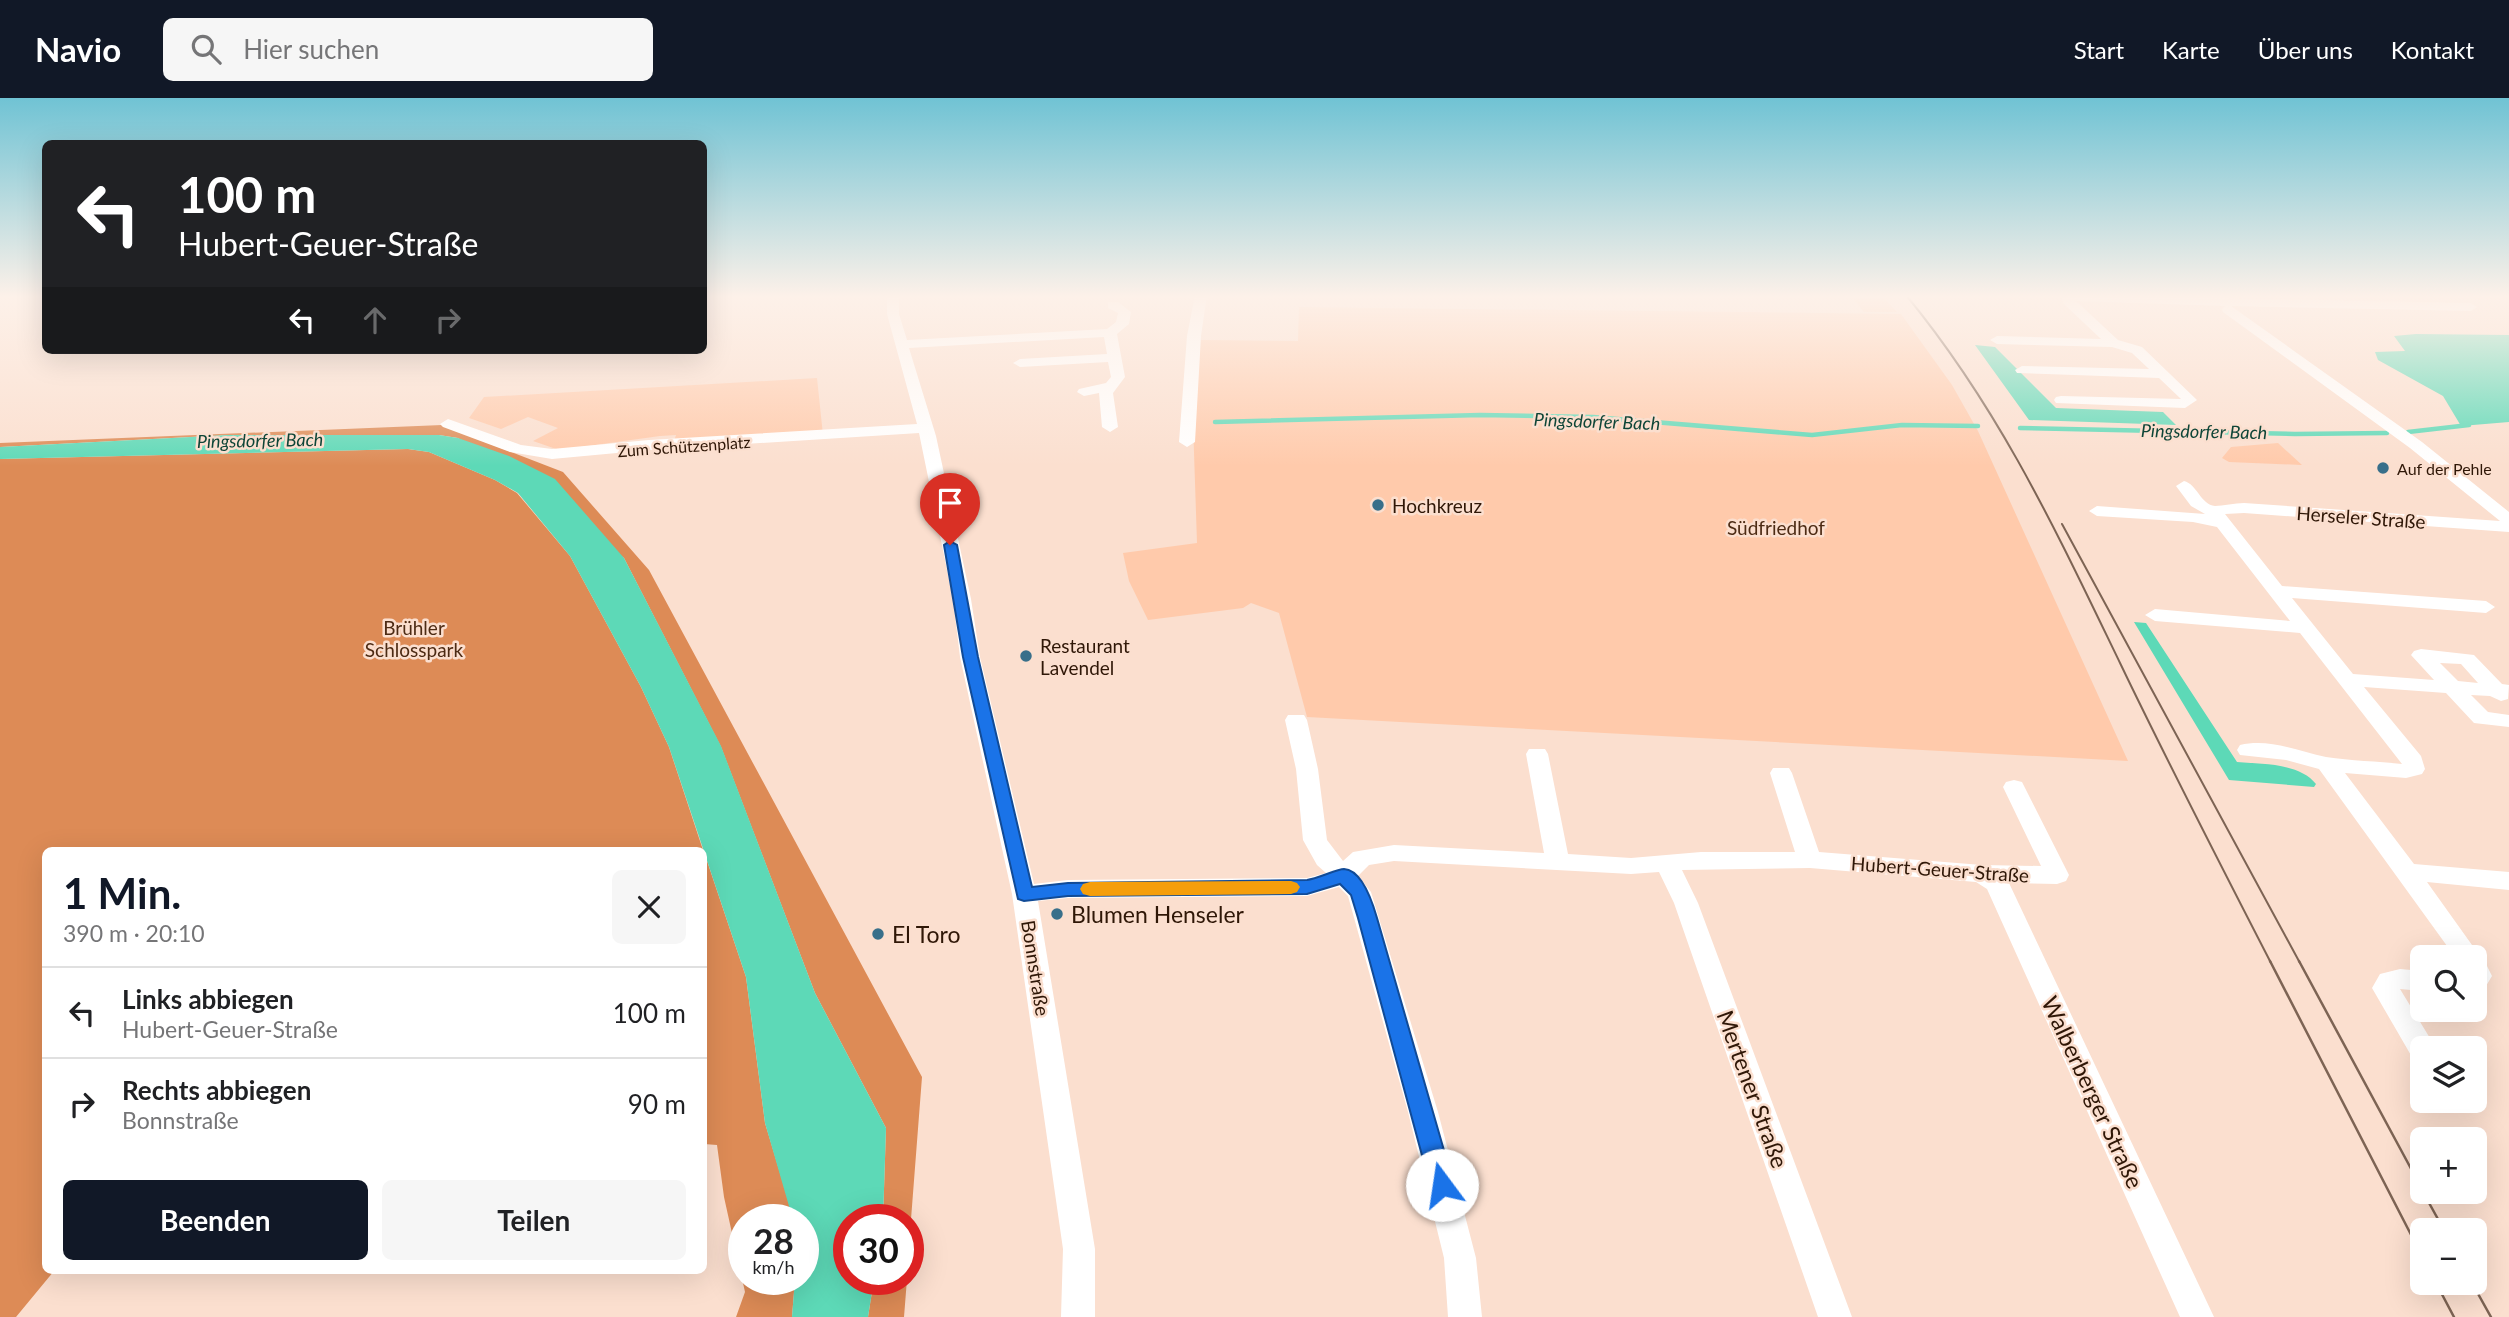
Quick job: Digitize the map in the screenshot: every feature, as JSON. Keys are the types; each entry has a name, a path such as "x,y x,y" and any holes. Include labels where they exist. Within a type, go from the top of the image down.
{"street":[{"name":"Bonnstraße","path":"903,352 925,428 962,599 970,657 1024,894 1079,1249 1078,1317"},
{"path":"1110,427 1106,393 1117,380 1113,352"},
{"path":"1187,442 1193,352"},
{"path":"2061,400 2185,404 2190,400 2139,352"},
{"path":"2287,352 2416,445 2509,520"},
{"path":"1020,363 1114,358"},
{"path":"2022,370 2163,374"},
{"path":"1084,392 1109,387"},
{"name":"Zum Schützenplatz","path":"448,424 521,450 543,454 601,452 645,445 843,437 925,428"},
{"path":"2184,486 2197,502 2218,517 2274,591 2413,761 2414,769 2406,771 2327,764 2286,753 2248,750"},
{"name":"Herseler Straße","path":"2097,511 2218,517 2223,508 2244,508 2509,527"},
{"path":"2274,591 2486,607"},
{"path":"2155,615 2304,628"},
{"path":"2505,695 2467,659 2421,655 2482,718 2509,721"},
{"path":"2347,680 2454,687 2505,695"},
{"path":"1296,720 1307,769 1315,840 1326,859 1359,892 1423,1112 1461,1258 1465,1317"},
{"path":"1537,754 1558,863"},
{"path":"2327,764 2460,945"},
{"path":"1781,773 1810,860"},
{"name":"Hubert-Geuer-Straße","path":"1024,894 1068,889 1307,887 1327,883 1343,875 1362,858 1394,853 1631,866 1701,860 1810,860 1982,874 2057,875 2014,787"},
{"name":"Mertener Straße","path":"1666,863 1686,903 1835,1317"},
{"path":"2407,872 2509,881"},
{"name":"Walberberger Straße","path":"1982,874 1997,884 2197,1317"},
{"path":"2410,980 2389,981 2385,988 2414,1036"}],"green space":[{"name":"Südfriedhof","path":"1197,352 1928,352 1952,385 1978,431 2128,761 1307,717 1279,613 1251,603 1243,608 1148,620 1129,581 1123,553 1197,543 1193,422"},
{"path":"817,378 823,435 674,441 676,435 559,450 533,441 558,428 528,417 501,429 469,418 484,397"},
{"path":"442,425 563,472 649,570 922,1077 912,1204 884,1204 886,1128 815,993 721,747 624,558 458,438 439,435 229,435 0,447 0,443"},
{"path":"2278,443 2302,465 2229,462 2222,458 2231,447"},
{"name":"Brühler Schlosspark","path":"408,449 429,452 495,480 517,493 570,556 641,687 669,747 702,847 42,847 42,1274 52,1274 16,1317 0,1317 0,459"},
{"path":"707,861 746,977 765,1123 789,1204 728,1204 728,1215 717,1145 707,1144"},
{"path":"744,1295 794,1295 792,1317 736,1317"},
{"path":"871,1295 906,1295 904,1317 868,1317"}],"water":[{"path":"1980,352 2000,352 2056,408 2163,412 2176,425 2029,420"},
{"path":"2375,352 2509,352 2509,422 2461,426 2443,396 2378,360"},
{"path":"229,435 439,435 458,438 509,456 555,479 624,558 721,746 815,993 886,1128 884,1204 833,1204 833,1295 871,1295 868,1317 792,1317 794,1295 819,1295 819,1204 788,1204 765,1123 746,977 707,861 707,847 702,847 669,747 641,687 570,556 518,493 495,480 429,452 408,449 0,459 0,447"},
{"path":"2134,622 2146,623 2237,762 2291,768 2309,777 2316,784 2314,787 2229,780"}],"waterway":[{"name":"Pingsdorfer Bach","path":"1215,422 1480,415 1593,417 1812,435 1902,425 1978,426"},
{"name":"Pingsdorfer Bach","path":"2408,432 2469,425"},
{"name":"Pingsdorfer Bach","path":"2020,428 2295,434 2387,433"}],"tram line":[{"path":"1949,352 2025,473 2271,963"},
{"path":"2062,524 2300,963"},
{"path":"2270,961 2410,1233"},
{"path":"2299,961 2410,1167"},
{"path":"2430,1204 2437,1218"},
{"path":"2442,1295 2454,1317"},
{"path":"2479,1295 2491,1317"}],"slow traffic":[{"path":"1090,889 1291,887"}],"place":[{"name":"Auf der Pehle","path":"2383,468"},
{"name":"Hochkreuz","path":"1378,505"},
{"name":"Restaurant Lavendel","path":"1026,656"},
{"name":"Blumen Henseler","path":"1057,914"},
{"name":"El Toro","path":"878,934"}],"route":[{"path":"950,545 962,599 970,657 1024,894 1068,889 1307,887 1327,883 1343,875 1359,892 1368,918 1442,1185"}]}
